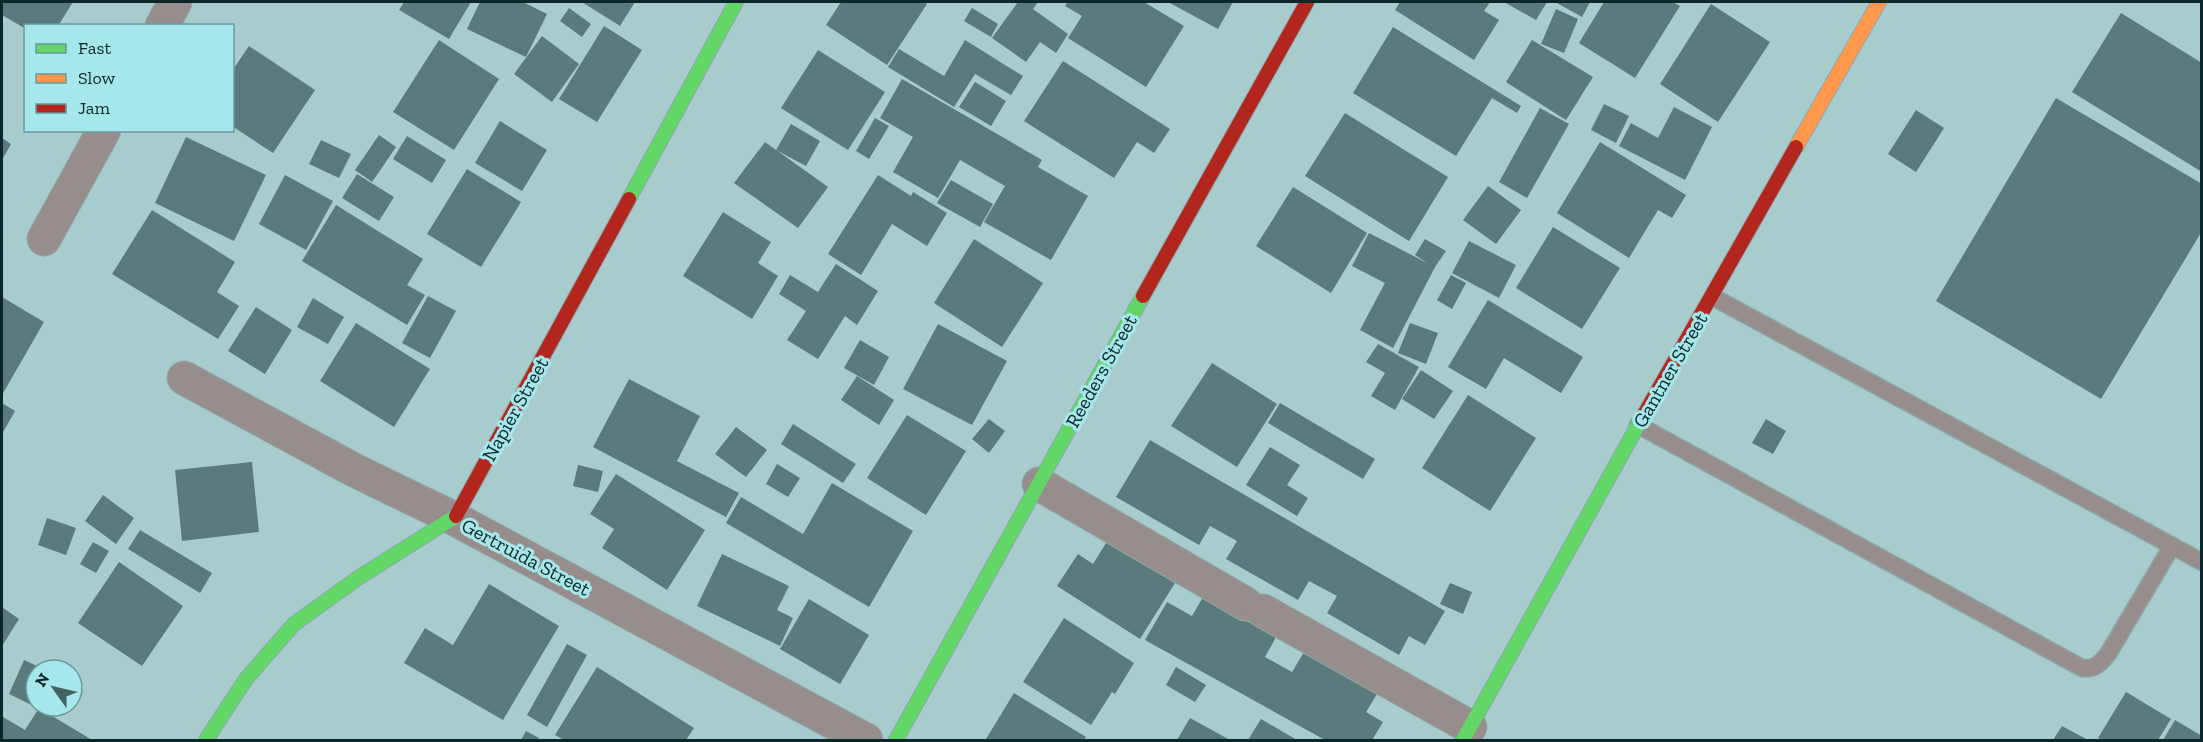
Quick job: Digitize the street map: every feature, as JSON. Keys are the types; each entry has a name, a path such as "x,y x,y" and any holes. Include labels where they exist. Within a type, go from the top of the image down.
{"street":[{"path":"163,24 175,2"},
{"name":"Napier Street","path":"455,519 736,2"},
{"name":"Reeders Street","path":"896,741 1307,2"},
{"name":"Gantner Street","path":"1466,734 1638,425 1713,297 1873,4"},
{"path":"44,239 103,132"},
{"name":"Gertruida Street","path":"184,378 354,470 455,519 866,741"},
{"path":"1039,484 1466,734"},
{"path":"206,741 224,707 259,663 296,623 393,555 455,519"}],"lane":[{"path":"1713,297 2202,562"},
{"path":"1638,425 2082,668 2090,669 2100,664 2108,654 2172,546"}],"building":[{"path":"2,2 73,2 59,24 24,24 24,28 2,15"},
{"path":"404,2 471,2 449,39 399,10"},
{"path":"480,2 526,2 547,14 526,57 467,29"},
{"path":"582,2 635,2 620,26"},
{"path":"841,2 924,2 927,4 887,65 826,25"},
{"path":"1018,2 1038,2 1033,9 1068,34 1056,53 1040,42 1026,62 992,38"},
{"path":"1068,2 1144,2 1184,26 1146,87 1068,38 1082,16 1065,6"},
{"path":"1168,2 1233,2 1218,29"},
{"path":"1400,2 1490,2 1484,11 1499,20 1474,60 1395,10"},
{"path":"1504,2 1547,2 1536,20"},
{"path":"1555,2 1590,2 1582,17"},
{"path":"1604,2 1673,2 1680,6 1635,78 1579,43"},
{"path":"1711,4 1770,42 1718,122 1660,84"},
{"path":"569,8 591,24 582,37 560,21"},
{"path":"972,8 998,24 991,37 964,21"},
{"path":"1556,9 1578,19 1564,53 1541,44"},
{"path":"2121,13 2202,63 2202,172 2072,92"},
{"path":"604,26 642,50 597,122 559,99"},
{"path":"1393,27 1521,106 1517,113 1492,98 1456,156 1353,93"},
{"path":"542,36 579,64 552,102 514,74"},
{"path":"439,40 499,79 454,150 393,112"},
{"path":"965,40 1023,76 1011,95 975,74 954,107 888,67 899,49 944,76"},
{"path":"1532,40 1593,77 1566,120 1506,82"},
{"path":"249,46 315,90 273,153 234,127 234,68"},
{"path":"818,50 885,92 848,150 781,108"},
{"path":"1063,61 1170,129 1154,153 1137,142 1114,178 1024,121"},
{"path":"902,79 1042,160 1038,167 1088,196 1051,260 984,222 1005,186 960,160 938,198 893,172 913,137 880,118"},
{"path":"975,82 1006,101 991,126 959,107"},
{"path":"2056,98 2202,184 2202,231 2101,399 1936,301"},
{"path":"1604,104 1629,116 1616,143 1591,130"},
{"path":"1674,107 1712,127 1685,180 1619,146 1631,123 1658,138"},
{"path":"1540,108 1569,124 1527,198 1499,182"},
{"path":"1916,110 1944,128 1916,172 1888,154"},
{"path":"1345,113 1448,177 1409,241 1305,176"},
{"path":"875,118 889,126 869,159 856,151"},
{"path":"500,121 547,150 522,191 475,163"},
{"path":"791,124 820,141 806,166 776,150"},
{"path":"379,135 396,147 372,182 355,170"},
{"path":"407,136 446,160 432,183 393,159"},
{"path":"186,137 266,175 234,241 155,203"},
{"path":"2,138 11,144 2,160"},
{"path":"321,140 351,154 339,178 309,164"},
{"path":"765,142 828,187 798,228 734,183"},
{"path":"1600,142 1686,195 1672,218 1658,210 1629,258 1557,213"},
{"path":"467,169 521,202 481,267 427,234"},
{"path":"357,174 394,197 379,221 342,198"},
{"path":"285,175 333,201 306,250 259,224"},
{"path":"878,175 911,196 913,192 947,213 927,246 892,224 861,275 828,254"},
{"path":"951,180 993,204 980,227 937,203"},
{"path":"1488,186 1521,210 1496,244 1463,220"},
{"path":"1293,187 1367,233 1331,293 1256,246"},
{"path":"336,205 423,259 407,285 425,295 407,325 302,261"},
{"path":"152,210 235,262 217,292 239,306 218,339 112,274"},
{"path":"723,212 771,242 758,263 778,276 752,319 683,276"},
{"path":"1553,227 1620,268 1582,329 1516,288"},
{"path":"1369,233 1427,263 1415,255 1425,239 1446,251 1435,267 1393,348 1360,330 1385,283 1352,266"},
{"path":"974,239 1043,283 1002,347 934,303"},
{"path":"1469,241 1516,265 1499,298 1452,273"},
{"path":"836,264 878,291 857,325 845,316 818,359 787,340 806,311 779,294 790,275 818,292"},
{"path":"1451,275 1466,283 1452,309 1437,300"},
{"path":"428,296 456,311 430,358 402,343"},
{"path":"2,297 44,322 2,395"},
{"path":"313,298 344,317 328,344 297,327"},
{"path":"1488,300 1583,357 1561,393 1504,358 1486,389 1448,367"},
{"path":"256,307 292,330 265,374 228,351"},
{"path":"356,323 430,369 394,427 320,381"},
{"path":"1410,323 1438,333 1426,364 1398,353"},
{"path":"938,324 1007,361 972,425 903,389"},
{"path":"860,340 889,357 874,385 844,368"},
{"path":"1378,344 1419,367 1395,410 1371,396 1385,373 1366,362"},
{"path":"1212,363 1277,404 1237,467 1171,426"},
{"path":"1421,370 1453,391 1434,419 1402,399"},
{"path":"857,376 894,400 879,425 841,400"},
{"path":"629,379 700,416 677,461 739,493 726,517 593,447"},
{"path":"1468,395 1536,438 1490,511 1422,468"},
{"path":"2,403 15,411 2,434"},
{"path":"1280,403 1375,459 1363,479 1268,423"},
{"path":"907,415 966,451 926,515 867,478"},
{"path":"989,419 1005,431 989,453 972,439"},
{"path":"1766,419 1786,431 1773,454 1752,443"},
{"path":"793,424 856,464 843,483 781,444"},
{"path":"736,427 767,450 746,477 715,454"},
{"path":"1150,440 1445,611 1425,645 1409,636 1399,655 1327,613 1337,596 1309,581 1298,600 1226,559 1237,541 1210,526 1199,545 1116,497"},
{"path":"1270,447 1300,465 1287,485 1308,498 1297,516 1246,485"},
{"path":"252,462 259,532 182,541 175,470"},
{"path":"777,464 800,478 788,497 766,484"},
{"path":"578,465 603,471 598,492 573,486"},
{"path":"616,474 705,530 667,590 602,548 614,529 590,514"},
{"path":"832,483 913,531 869,607 726,523 741,497 803,534"},
{"path":"103,495 134,518 116,544 85,521"},
{"path":"47,518 76,528 66,555 38,545"},
{"path":"140,530 212,573 200,593 128,549"},
{"path":"1108,540 1175,583 1140,639 1057,586 1078,554 1093,564"},
{"path":"93,542 109,551 96,573 80,564"},
{"path":"722,554 789,586 777,610 793,618 780,646 697,606"},
{"path":"119,562 183,606 142,666 78,623"},
{"path":"1450,583 1472,592 1463,614 1440,604"},
{"path":"489,584 559,626 503,720 404,663 425,628 453,645"},
{"path":"1203,597 1276,637 1265,657 1292,672 1304,652 1377,694 1366,712 1383,722 1372,740 1325,740 1145,640 1167,602 1192,616"},
{"path":"809,599 869,635 840,684 780,649"},
{"path":"2,607 19,619 2,646"},
{"path":"1064,618 1134,663 1115,694 1112,692 1091,725 1023,682"},
{"path":"567,644 587,655 547,727 527,715"},
{"path":"24,660 24,701 9,694"},
{"path":"597,667 694,728 686,740 564,740 555,735"},
{"path":"1176,667 1206,685 1195,702 1166,685"},
{"path":"2126,692 2171,719 2158,740 2102,740 2098,738"},
{"path":"1014,693 1086,737 1084,740 986,739"},
{"path":"3,717 25,730 33,718 56,718 92,740 2,740"},
{"path":"1190,718 1230,740 1177,740"},
{"path":"1261,719 1297,740 1248,740"},
{"path":"2175,720 2202,736 2202,740 2163,740"},
{"path":"2062,726 2088,740 2053,740"},
{"path":"526,731 539,738 538,740 521,740"}],"traffic: fast":[{"path":"629,199 736,2"},
{"path":"896,740 1143,296"},
{"path":"1463,740 1642,418"},
{"path":"206,740 246,679 294,624 358,578 456,516"}],"traffic: slow":[{"path":"1796,147 1879,2"}],"traffic: jam":[{"path":"1143,296 1307,2"},
{"path":"1642,418 1796,147"},
{"path":"456,516 629,199"}]}
